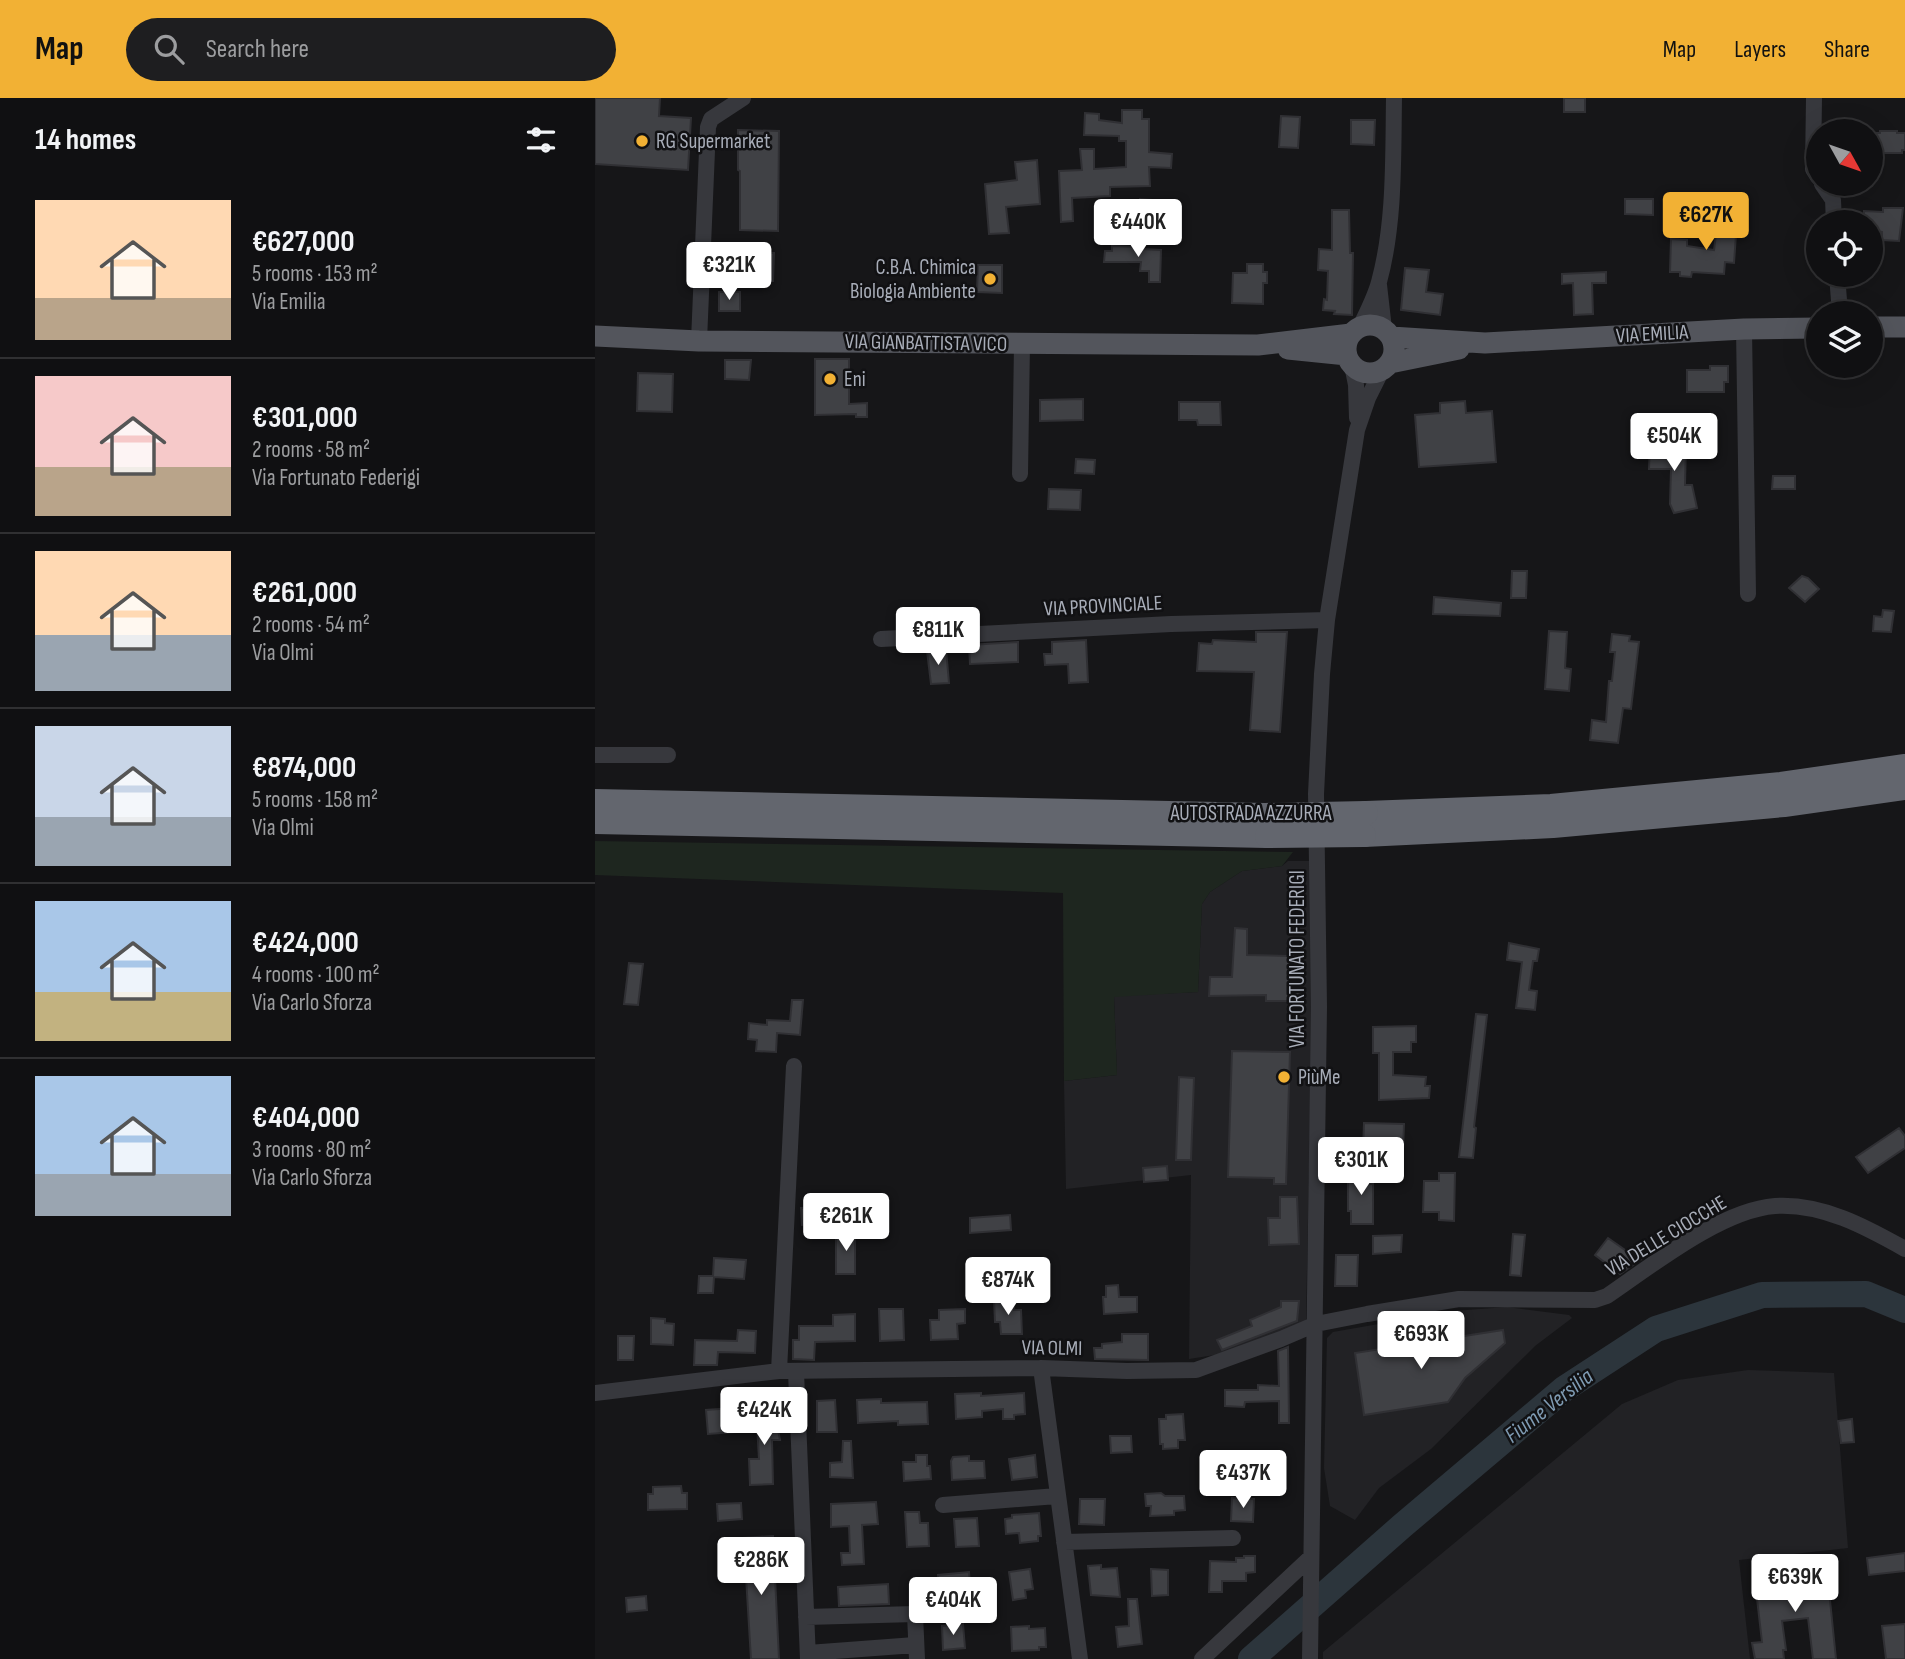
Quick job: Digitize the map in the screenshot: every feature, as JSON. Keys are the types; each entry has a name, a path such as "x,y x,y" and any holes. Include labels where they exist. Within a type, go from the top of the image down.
{"highway":[{"name":"AUTOSTRADA AZZURRA","path":"1365,824 1781,784 1905,766"},
{"name":"AUTOSTRADA AZZURRA","path":"595,822 1553,826 1784,805 1905,788"},
{"name":"AUTOSTRADA AZZURRA","path":"595,801 1266,825"}],"main road":[{"name":"VIA EMILIA","path":"1356,330 1370,325 1388,333 1485,343 1806,328"},
{"path":"1883,327 1905,327"},
{"name":"VIA GIANBATTISTA VICO","path":"1258,345 1356,330"},
{"path":"1349,360 1347,344 1356,330"},
{"path":"1386,366 1394,353 1388,333"},
{"name":"VIA GIANBATTISTA VICO","path":"595,336 699,341 1258,345 1349,360"},
{"name":"VIA EMILIA","path":"1349,360 1366,373 1485,343"}],"street":[{"path":"699,341 708,127 711,119 743,98"},
{"path":"1356,330 1379,283 1393,171 1394,98"},
{"path":"1814,98 1814,119"},
{"path":"1379,283 1388,333"},
{"path":"1744,329 1748,594"},
{"path":"1020,474 1022,344"},
{"name":"VIA FORTUNATO FEDERIGI","path":"1349,360 1356,385 1357,430"},
{"name":"VIA FORTUNATO FEDERIGI","path":"1310,1659 1319,1020 1316,794 1321,688 1327,620 1357,430 1368,398 1386,366"},
{"name":"VIA PROVINCIALE","path":"881,639 1171,624 1327,620"},
{"path":"595,755 669,755"},
{"path":"779,1371 794,1066"},
{"name":"VIA DELLE CIOCCHE","path":"1316,1324 1459,1299 1595,1300 1607,1296 1724,1221 1749,1211 1775,1206 1808,1209 1840,1217 1905,1249"},
{"name":"VIA OLMI","path":"595,1393 779,1371 1041,1368 1196,1370 1316,1324"},
{"path":"1041,1368 1080,1659"},
{"path":"796,1372 806,1617 808,1656 916,1652 915,1614 806,1617"},
{"path":"943,1505 1057,1496"},
{"path":"1064,1542 1233,1538"},
{"path":"1202,1659 1311,1557"}],"shaded area":[{"path":"595,841 1293,852 1282,866 1242,871 1210,892 1202,904 1198,992 1114,997 1117,1075 1064,1081 1063,893 595,875"},
{"path":"1288,861 1315,861 1306,1321 1221,1354 1189,1359 1191,1175 1066,1189 1064,1081 1117,1075 1114,996 1198,992 1202,904 1210,892 1242,871 1282,866"},
{"path":"1507,1307 1569,1315 1572,1318 1535,1346 1431,1449 1379,1488 1355,1520 1330,1506 1324,1468 1327,1338 1333,1332 1453,1311"},
{"path":"1748,1370 1834,1373 1848,1548 1739,1560 1750,1659 1323,1659 1323,1652 1622,1404 1678,1380"}],"building":[{"name":"RG Supermarket","path":"595,98 660,98 659,116 691,118 688,170 595,164"},
{"path":"1564,98 1585,98 1585,112 1564,112"},
{"path":"1122,110 1142,110 1142,119 1149,119 1149,152 1172,154 1171,168 1149,167 1150,186 1110,187 1110,196 1072,198 1073,221 1061,222 1059,171 1082,170 1080,149 1094,149 1094,169 1126,167 1126,141 1119,141 1119,136 1084,135 1085,113 1099,114 1099,120 1122,123"},
{"path":"1281,116 1300,117 1298,148 1279,147"},
{"path":"1351,120 1375,120 1374,145 1351,144"},
{"path":"738,130 779,131 778,231 740,230"},
{"path":"1883,131 1905,133 1905,150 1902,150 1902,153 1883,153"},
{"path":"1037,160 1040,204 1006,207 1009,233 989,234 985,184 1017,180 1015,162"},
{"path":"1140,199 1164,201 1162,223 1138,220"},
{"path":"1625,199 1653,199 1653,215 1625,214"},
{"path":"1903,208 1899,241 1883,240 1883,210"},
{"path":"1332,210 1349,210 1350,253 1353,253 1352,315 1323,310 1324,299 1327,300 1328,271 1318,270 1319,249 1332,250"},
{"path":"1718,218 1737,220 1734,263 1725,262 1724,274 1692,272 1691,277 1680,276 1680,272 1670,272 1671,239 1687,240 1687,246 1714,250"},
{"path":"1112,246 1161,250 1160,282 1149,282 1149,271 1140,271 1141,262 1104,262 1105,251 1112,251"},
{"path":"748,252 774,253 773,281 747,281"},
{"path":"1247,264 1263,264 1263,272 1267,272 1267,283 1263,283 1263,304 1232,303 1233,273 1247,273"},
{"name":"C.B.A. Chimica Biologia Ambiente","path":"978,265 1002,265 1002,293 977,292"},
{"path":"1405,268 1429,270 1426,292 1443,294 1440,315 1401,310"},
{"path":"1606,272 1606,283 1592,283 1593,314 1574,315 1573,283 1562,284 1562,274"},
{"path":"719,292 740,292 740,311 719,311"},
{"path":"815,359 849,359 849,404 867,403 867,417 856,417 856,414 815,415"},
{"path":"725,360 751,360 749,380 725,379"},
{"path":"1710,366 1728,366 1728,382 1724,382 1724,392 1687,392 1687,370 1710,370"},
{"path":"638,373 673,374 672,412 637,411"},
{"path":"1083,399 1083,420 1040,421 1040,400"},
{"path":"1465,401 1466,413 1492,411 1496,462 1419,467 1415,415 1440,413 1440,403"},
{"path":"1179,402 1220,402 1221,425 1198,425 1197,420 1179,420"},
{"path":"1650,443 1686,443 1685,485 1692,485 1697,508 1674,513 1670,504 1671,469 1649,469"},
{"path":"1076,459 1095,460 1094,474 1075,473"},
{"path":"1773,476 1795,476 1795,489 1772,489"},
{"path":"1049,489 1081,490 1080,510 1048,509"},
{"path":"1512,571 1527,571 1526,598 1511,598"},
{"path":"1802,576 1819,589 1805,602 1789,588"},
{"path":"1434,597 1501,603 1500,616 1433,614"},
{"path":"1883,610 1894,611 1891,632 1873,631 1874,616 1882,617"},
{"path":"1549,631 1567,632 1565,668 1571,669 1569,691 1545,689"},
{"path":"1256,632 1287,632 1280,732 1250,730 1254,672 1197,671 1199,643 1212,644 1213,640 1256,642"},
{"path":"1612,634 1630,636 1629,641 1639,642 1631,709 1623,708 1618,743 1590,740 1592,720 1606,722 1609,681 1612,681 1615,652 1610,652"},
{"path":"1086,640 1088,682 1069,683 1068,664 1045,665 1044,654 1052,654 1052,642"},
{"path":"1018,642 1018,662 970,664 969,645"},
{"path":"946,649 949,683 931,684 927,651"},
{"path":"1235,928 1247,929 1247,955 1288,956 1288,950 1302,951 1299,1001 1266,1001 1266,995 1209,996 1210,977 1232,977"},
{"path":"1509,943 1539,949 1537,961 1533,961 1529,990 1537,991 1535,1010 1516,1008 1522,962 1507,960"},
{"path":"629,963 643,964 638,1005 624,1004"},
{"path":"792,1000 803,1000 800,1035 777,1033 776,1052 756,1051 757,1040 748,1039 749,1023 767,1025 767,1020 790,1021"},
{"path":"1476,1014 1487,1015 1473,1158 1459,1157"},
{"path":"1416,1026 1416,1042 1411,1042 1411,1052 1393,1052 1393,1075 1426,1077 1425,1086 1430,1086 1429,1098 1379,1100 1379,1053 1373,1053 1373,1027"},
{"path":"1232,1051 1290,1052 1286,1184 1274,1184 1274,1178 1228,1177"},
{"path":"1179,1077 1194,1078 1191,1160 1176,1160"},
{"path":"1364,1123 1404,1124 1403,1150 1363,1150"},
{"path":"1899,1128 1905,1136 1905,1148 1868,1173 1856,1157"},
{"path":"1167,1166 1168,1180 1144,1182 1143,1168"},
{"path":"1348,1171 1371,1171 1373,1224 1351,1224 1351,1211 1348,1211"},
{"path":"1439,1173 1455,1173 1454,1221 1439,1220 1439,1212 1423,1212 1424,1181 1439,1181"},
{"path":"1280,1197 1297,1197 1299,1244 1269,1245 1268,1218 1280,1218"},
{"path":"825,1207 826,1220 814,1220 814,1224 802,1225 801,1208"},
{"path":"1010,1215 1011,1230 970,1233 970,1218"},
{"path":"836,1232 855,1232 855,1274 836,1274"},
{"path":"1513,1234 1525,1235 1521,1276 1510,1275"},
{"path":"1402,1235 1401,1252 1373,1254 1373,1236"},
{"path":"1608,1238 1628,1252 1645,1240 1653,1251 1620,1274 1595,1255"},
{"path":"1336,1255 1358,1255 1357,1286 1335,1286"},
{"path":"714,1258 746,1260 744,1279 714,1277 713,1293 698,1293 699,1276 713,1276"},
{"path":"1118,1285 1119,1297 1137,1297 1137,1312 1104,1314 1103,1297 1106,1297 1106,1286"},
{"path":"1013,1298 1014,1310 1021,1310 1022,1334 1001,1334 1000,1322 995,1322 994,1299"},
{"path":"1281,1301 1299,1301 1297,1321 1222,1350 1217,1340 1252,1326 1250,1320 1281,1307"},
{"path":"879,1309 903,1309 904,1340 880,1341"},
{"path":"965,1309 965,1323 957,1324 958,1339 931,1340 930,1320 939,1320 939,1310"},
{"path":"855,1314 855,1341 815,1342 814,1360 793,1359 793,1340 799,1340 799,1326 833,1326 833,1315"},
{"path":"651,1318 665,1319 665,1323 674,1324 673,1345 651,1344"},
{"path":"738,1330 756,1331 755,1353 718,1352 717,1365 694,1365 695,1340 737,1341"},
{"path":"1503,1330 1505,1343 1465,1378 1448,1402 1364,1415 1355,1353"},
{"path":"1122,1334 1148,1334 1148,1360 1095,1359 1094,1348 1102,1348 1102,1344 1122,1342"},
{"path":"618,1336 634,1336 633,1360 618,1360"},
{"path":"1288,1347 1289,1423 1279,1423 1279,1401 1245,1402 1244,1407 1225,1406 1225,1390 1258,1390 1258,1385 1279,1386 1278,1351"},
{"path":"981,1393 981,1396 1024,1393 1025,1414 1014,1415 1014,1419 1003,1419 1003,1409 982,1411 982,1417 956,1419 955,1394"},
{"path":"881,1399 881,1403 927,1402 928,1424 898,1425 898,1421 858,1423 857,1400"},
{"path":"835,1400 837,1432 817,1432 817,1401"},
{"path":"773,1406 780,1440 772,1440 773,1484 750,1485 749,1459 759,1459 756,1407"},
{"path":"733,1408 735,1432 708,1434 706,1410"},
{"path":"1183,1414 1185,1440 1178,1440 1178,1448 1163,1449 1163,1444 1160,1444 1159,1419 1166,1419 1166,1415"},
{"path":"1852,1419 1854,1442 1841,1443 1838,1421"},
{"path":"1110,1436 1131,1436 1132,1452 1111,1453"},
{"path":"843,1441 851,1441 853,1478 830,1477 830,1463 842,1462"},
{"path":"916,1455 927,1455 931,1479 904,1481 903,1462 916,1462"},
{"path":"1035,1455 1037,1477 1012,1480 1009,1459"},
{"path":"969,1456 969,1461 984,1461 985,1478 952,1480 953,1457"},
{"path":"681,1486 682,1493 687,1493 687,1509 648,1510 648,1494 653,1494 653,1487"},
{"path":"1161,1493 1165,1496 1184,1496 1185,1510 1174,1511 1174,1515 1150,1516 1151,1506 1146,1506 1145,1494"},
{"path":"1232,1498 1254,1499 1253,1522 1231,1521"},
{"path":"1080,1499 1105,1499 1104,1525 1079,1524"},
{"path":"876,1502 878,1524 862,1525 864,1564 842,1565 841,1553 850,1553 849,1526 831,1527 831,1504"},
{"path":"741,1503 742,1519 718,1521 717,1504"},
{"path":"905,1512 919,1512 920,1523 928,1523 929,1546 907,1547"},
{"path":"1039,1513 1041,1536 1038,1536 1038,1541 1020,1543 1019,1533 1006,1534 1005,1519 1012,1518 1012,1515"},
{"path":"977,1518 979,1546 956,1547 954,1519"},
{"path":"773,1536 779,1659 751,1659 745,1560 741,1561 740,1548 743,1548 743,1538"},
{"path":"1905,1553 1905,1571 1869,1575 1867,1558"},
{"path":"1255,1556 1255,1572 1246,1573 1246,1581 1222,1581 1222,1592 1209,1592 1210,1561 1236,1562 1236,1558"},
{"path":"1101,1565 1101,1569 1117,1568 1120,1597 1091,1595 1088,1566"},
{"path":"1030,1569 1033,1589 1025,1590 1026,1598 1013,1600 1009,1572"},
{"path":"1151,1569 1168,1570 1168,1595 1152,1596"},
{"path":"1827,1571 1836,1659 1813,1659 1808,1618 1782,1621 1786,1650 1783,1650 1784,1659 1755,1659 1752,1643 1762,1642 1755,1581"},
{"path":"969,1572 973,1617 963,1618 960,1594 940,1596 938,1575"},
{"path":"888,1584 889,1604 839,1606 838,1587"},
{"path":"646,1596 647,1610 627,1612 626,1598"},
{"path":"1128,1599 1137,1599 1142,1644 1118,1647 1116,1627 1129,1626"},
{"path":"963,1624 965,1648 943,1650 942,1626"},
{"path":"1905,1624 1905,1659 1886,1659 1882,1626"},
{"path":"1029,1626 1029,1629 1045,1628 1046,1647 1039,1647 1039,1650 1012,1651 1011,1627"}],"waterway":[{"name":"Fiume Versilia","path":"1251,1659 1564,1389 1656,1329 1762,1295 1866,1294 1905,1310"}],"place":[{"name":"RG Supermarket","path":"642,141"},
{"name":"C.B.A. Chimica Biologia Ambiente","path":"990,279"},
{"name":"Eni","path":"830,379"},
{"name":"PiùMe","path":"1284,1077"}]}
